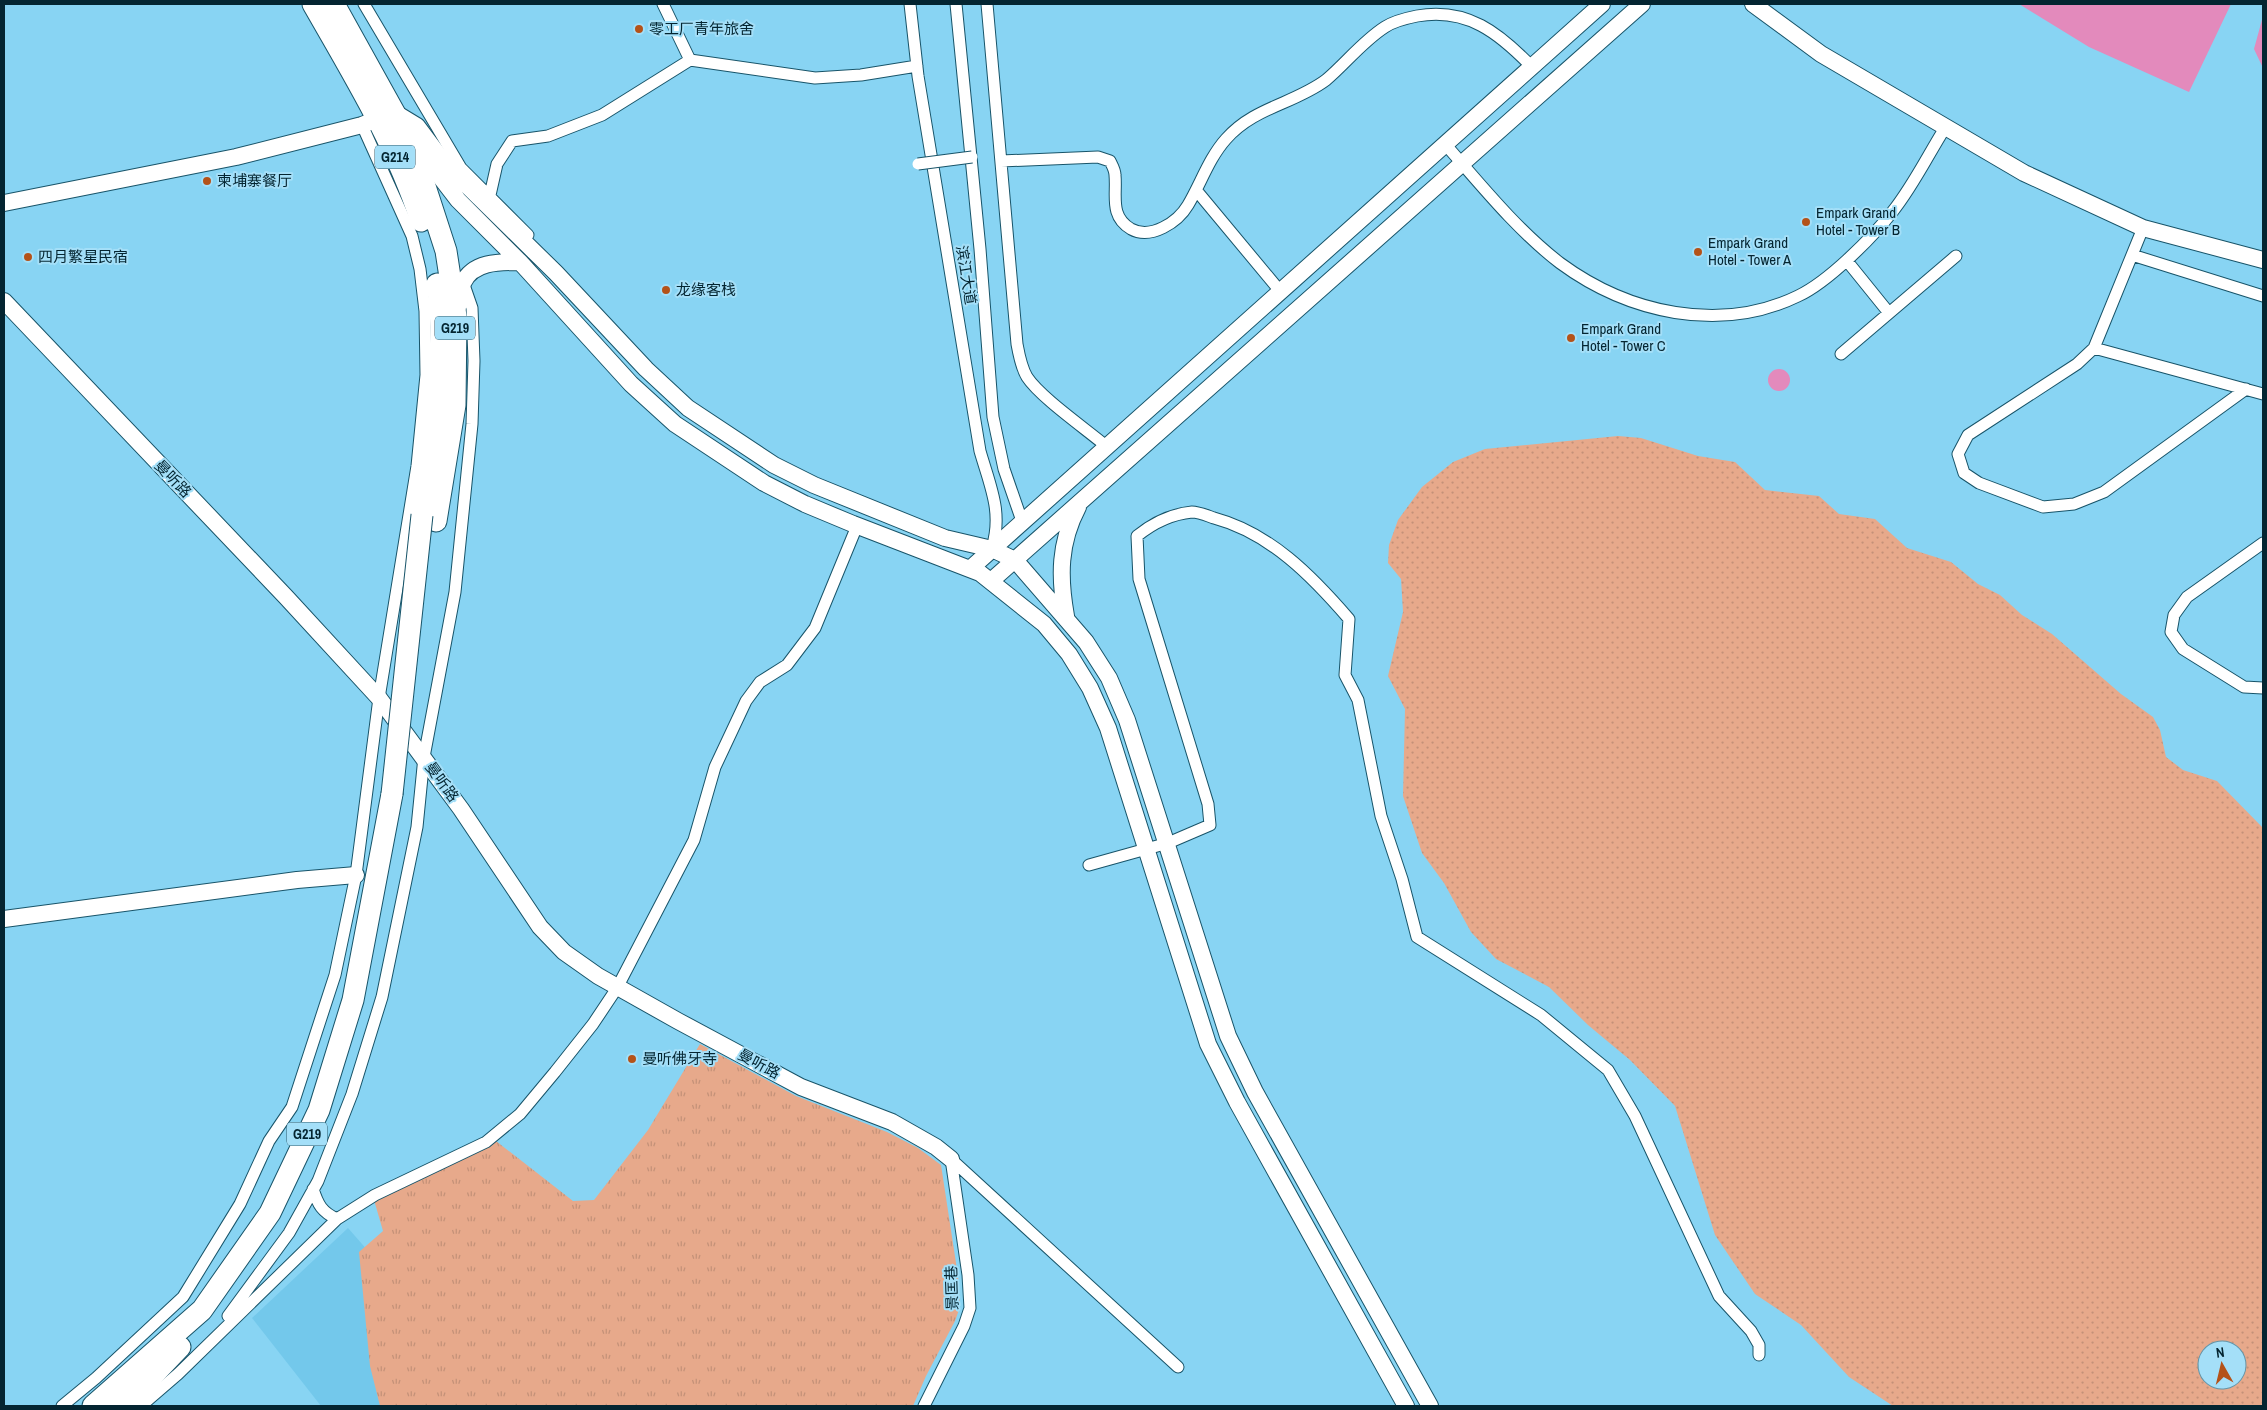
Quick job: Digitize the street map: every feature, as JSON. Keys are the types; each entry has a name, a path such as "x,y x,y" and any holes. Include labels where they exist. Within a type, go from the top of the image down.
{"highway":[{"path":"313,4 378,118"},
{"path":"334,4 378,118"},
{"name":"G214","path":"378,118 407,141"},
{"name":"G214","path":"378,118 413,197"},
{"name":"G219","path":"407,141 422,177 446,251 456,316 454,405 429,518"},
{"name":"G219","path":"119,1406 172,1367 283,1213 325,1123 365,995 397,797 429,518 438,408 441,326 432,254 413,197"},
{"name":"G219","path":"93,1406 202,1310 270,1213 319,1110 353,1000 397,797"}],"street":[{"path":"364,4 461,168 490,195 551,259 556,273"},
{"path":"663,4 690,60"},
{"name":"滨江大道","path":"910,4 917,66 980,451 997,509 997,530 992,550"},
{"path":"956,4 972,157 993,417 1004,469 1022,521"},
{"path":"986,4 1016,344 1020,362 1027,377 1042,392 1106,446"},
{"path":"970,569 1602,4"},
{"path":"991,581 1642,4"},
{"path":"1753,4 1821,54 1945,128 2024,172 2143,228 2263,260"},
{"path":"1001,161 1098,157 1110,160 1115,173 1114,206 1122,222 1133,230 1144,233 1160,230 1188,206 1210,161 1225,139 1247,119 1325,80 1386,26 1407,18 1432,13 1457,16 1485,26 1507,41 1532,67"},
{"path":"490,195 497,164 512,141 548,136 602,115 690,60 815,78 917,66"},
{"path":"62,1406 96,1378 184,1297 240,1204 270,1142 292,1108 335,975 356,875 379,698 417,466 426,375 425,311 420,270 378,118"},
{"path":"4,203 236,157 378,118 417,126 446,166 556,273 646,369 688,408 774,465 861,505 945,538 992,550 1015,560 1067,618 1086,642 1109,678 1127,720 1168,843 1228,1036 1256,1092 1430,1406"},
{"path":"1445,144 1522,229 1561,263 1610,294 1660,310 1706,317 1750,314 1799,296 1846,261 1894,211 1945,128"},
{"path":"407,141 420,152 458,200 520,262 631,384 675,424 764,483 857,526 970,569 991,581 1044,624 1069,654 1090,688 1108,728 1148,849 1208,1044 1237,1102 1406,1406"},
{"path":"918,164 972,157"},
{"path":"1196,190 1280,290"},
{"path":"2143,228 2094,348 2077,364 1968,435 1958,454 1964,473 1978,484 2043,507 2074,504 2104,492 2246,389"},
{"path":"2132,255 2263,296"},
{"path":"1841,354 1956,256"},
{"path":"1846,261 1889,313"},
{"path":"456,316 463,282 472,272 491,262 520,262"},
{"path":"141,1406 172,1367 236,1306 289,1233 313,1190 352,1094 382,996 416,826 424,757 455,592 472,424 474,361 472,308 463,282"},
{"name":"曼听路","path":"4,301 286,597 379,698 424,757 551,940 577,962 617,988 801,1087 892,1122 936,1146 951,1159"},
{"path":"588,338 604,324"},
{"path":"2094,348 2263,394"},
{"path":"1067,618 1060,572 1070,522 1082,500"},
{"path":"1089,865 1168,843 1210,825 1208,804 1139,578 1137,536 1154,522 1194,512 1238,524 1275,546 1324,590 1349,619 1345,675 1358,700 1381,816 1402,879 1417,937 1542,1015 1608,1070 1635,1116 1719,1296 1751,1331 1759,1345 1758,1356"},
{"path":"172,1367 337,1219 375,1195 470,1151 501,1131 520,1114 555,1072 593,1024 617,988 694,840 715,766 746,701 760,682 787,665 815,628 857,526"},
{"path":"2263,542 2187,597 2174,615 2172,632 2183,649 2244,687 2263,688"},
{"path":"4,919 297,880 356,875"},
{"path":"951,1159 1178,1367"},
{"name":"景匡巷","path":"924,1406 964,1326 970,1308 968,1275 951,1159"},
{"path":"313,1190 318,1204 325,1213 337,1219"}],"shaded area":[{"path":"2019,4 2231,4 2189,92 2089,47"},
{"path":"2263,16 2263,68 2254,49"},
{"path":"1779,369 1787,372 1790,380 1787,388 1779,391 1771,388 1768,380 1771,372"},
{"path":"348,1228 369,1252 383,1406 321,1406 252,1318"}],"green space":[{"path":"1618,436 1641,438 1698,456 1735,462 1765,490 1819,496 1839,514 1875,519 1907,548 1951,562 1978,584 2000,595 2022,615 2052,634 2121,694 2153,717 2160,730 2166,757 2183,770 2217,781 2263,828 2263,1406 1893,1406 1849,1377 1801,1325 1755,1294 1715,1235 1675,1106 1630,1060 1588,1025 1549,987 1496,959 1471,932 1444,883 1422,853 1403,796 1405,709 1388,676 1403,612 1401,579 1388,563 1389,545 1398,520 1422,487 1453,462 1485,449"},
{"path":"700,1044 796,1096 887,1132 918,1148 941,1165 958,1276 960,1307 913,1406 380,1406 370,1366 359,1252 383,1231 374,1200 496,1141 573,1201 594,1200 648,1130"}],"place":[{"name":"零工厂青年旅舍","path":"639,29"},
{"name":"柬埔寨餐厅","path":"207,181"},
{"name":"Empark Grand Hotel - Tower B","path":"1806,222"},
{"name":"Empark Grand Hotel - Tower A","path":"1698,252"},
{"name":"四月繁星民宿","path":"28,257"},
{"name":"龙缘客栈","path":"666,290"},
{"name":"Empark Grand Hotel - Tower C","path":"1571,338"},
{"name":"曼听佛牙寺","path":"632,1059"}]}
